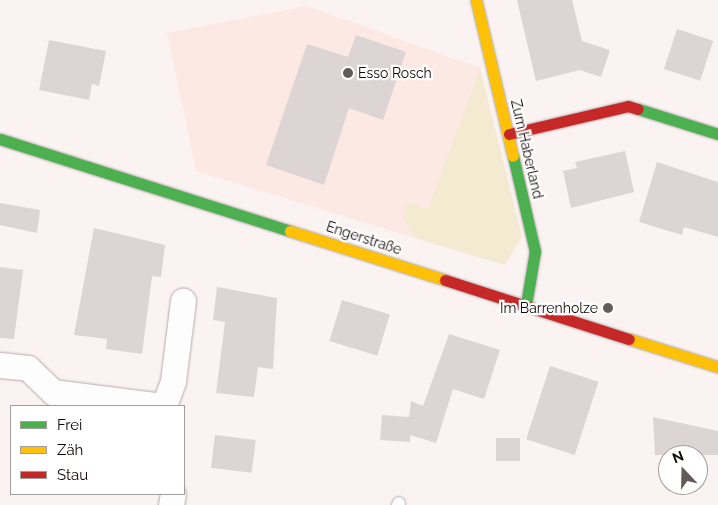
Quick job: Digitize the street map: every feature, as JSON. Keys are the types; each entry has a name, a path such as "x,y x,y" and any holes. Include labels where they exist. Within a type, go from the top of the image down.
{"main road":[{"name":"Zum Haberland","path":"476,0 536,250 526,305"},
{"path":"509,134 628,106 718,134"},
{"name":"Engerstraße","path":"0,139 718,367"}],"street":[{"path":"164,405 173,381 183,301"},
{"path":"0,365 28,368 53,392 156,405"}],"shaded area":[{"path":"307,6 480,68 428,209 409,202 403,217 413,235 424,241 196,171 167,33"},
{"path":"480,68 522,237 505,265 424,241 413,235 403,217 408,202 428,209"}],"building":[{"path":"517,0 572,0 582,41 610,50 601,77 580,70 536,81"},
{"path":"677,29 713,41 700,81 664,69"},
{"path":"356,35 406,52 383,120 349,108 324,185 266,165 307,44 348,57"},
{"path":"49,40 106,51 99,86 92,84 89,100 39,90"},
{"path":"625,151 634,192 571,208 563,171 577,168 575,162"},
{"path":"657,162 718,182 718,237 684,227 682,235 639,222"},
{"path":"0,203 40,210 37,233 0,225"},
{"path":"94,228 165,245 161,277 152,276 142,354 106,349 107,339 74,335"},
{"path":"0,267 23,270 14,339 0,338"},
{"path":"217,287 277,298 273,369 258,367 254,397 216,393 225,322 213,320"},
{"path":"342,300 390,315 377,356 329,341"},
{"path":"449,334 500,350 484,399 453,389 436,443 410,435 410,442 380,440 382,415 409,417 411,401 423,406"},
{"path":"550,366 599,382 575,455 526,439"},
{"path":"653,417 718,431 718,455 708,455 708,445 658,445 658,455 655,455"},
{"path":"215,435 256,440 252,473 211,468"},
{"path":"496,438 520,438 520,461 496,461"}],"traffic: fast":[{"path":"638,109 718,134"},
{"path":"0,139 290,231"},
{"path":"513,156 535,251 526,305"}],"traffic: slow":[{"path":"476,0 513,156"},
{"path":"290,231 445,280"},
{"path":"629,339 718,367"}],"traffic: jam":[{"path":"509,134 628,106 638,109"},
{"path":"445,280 629,339"}],"place":[{"name":"Esso Rosch","path":"348,73"},
{"name":"Im Barrenholze","path":"608,308"}]}
